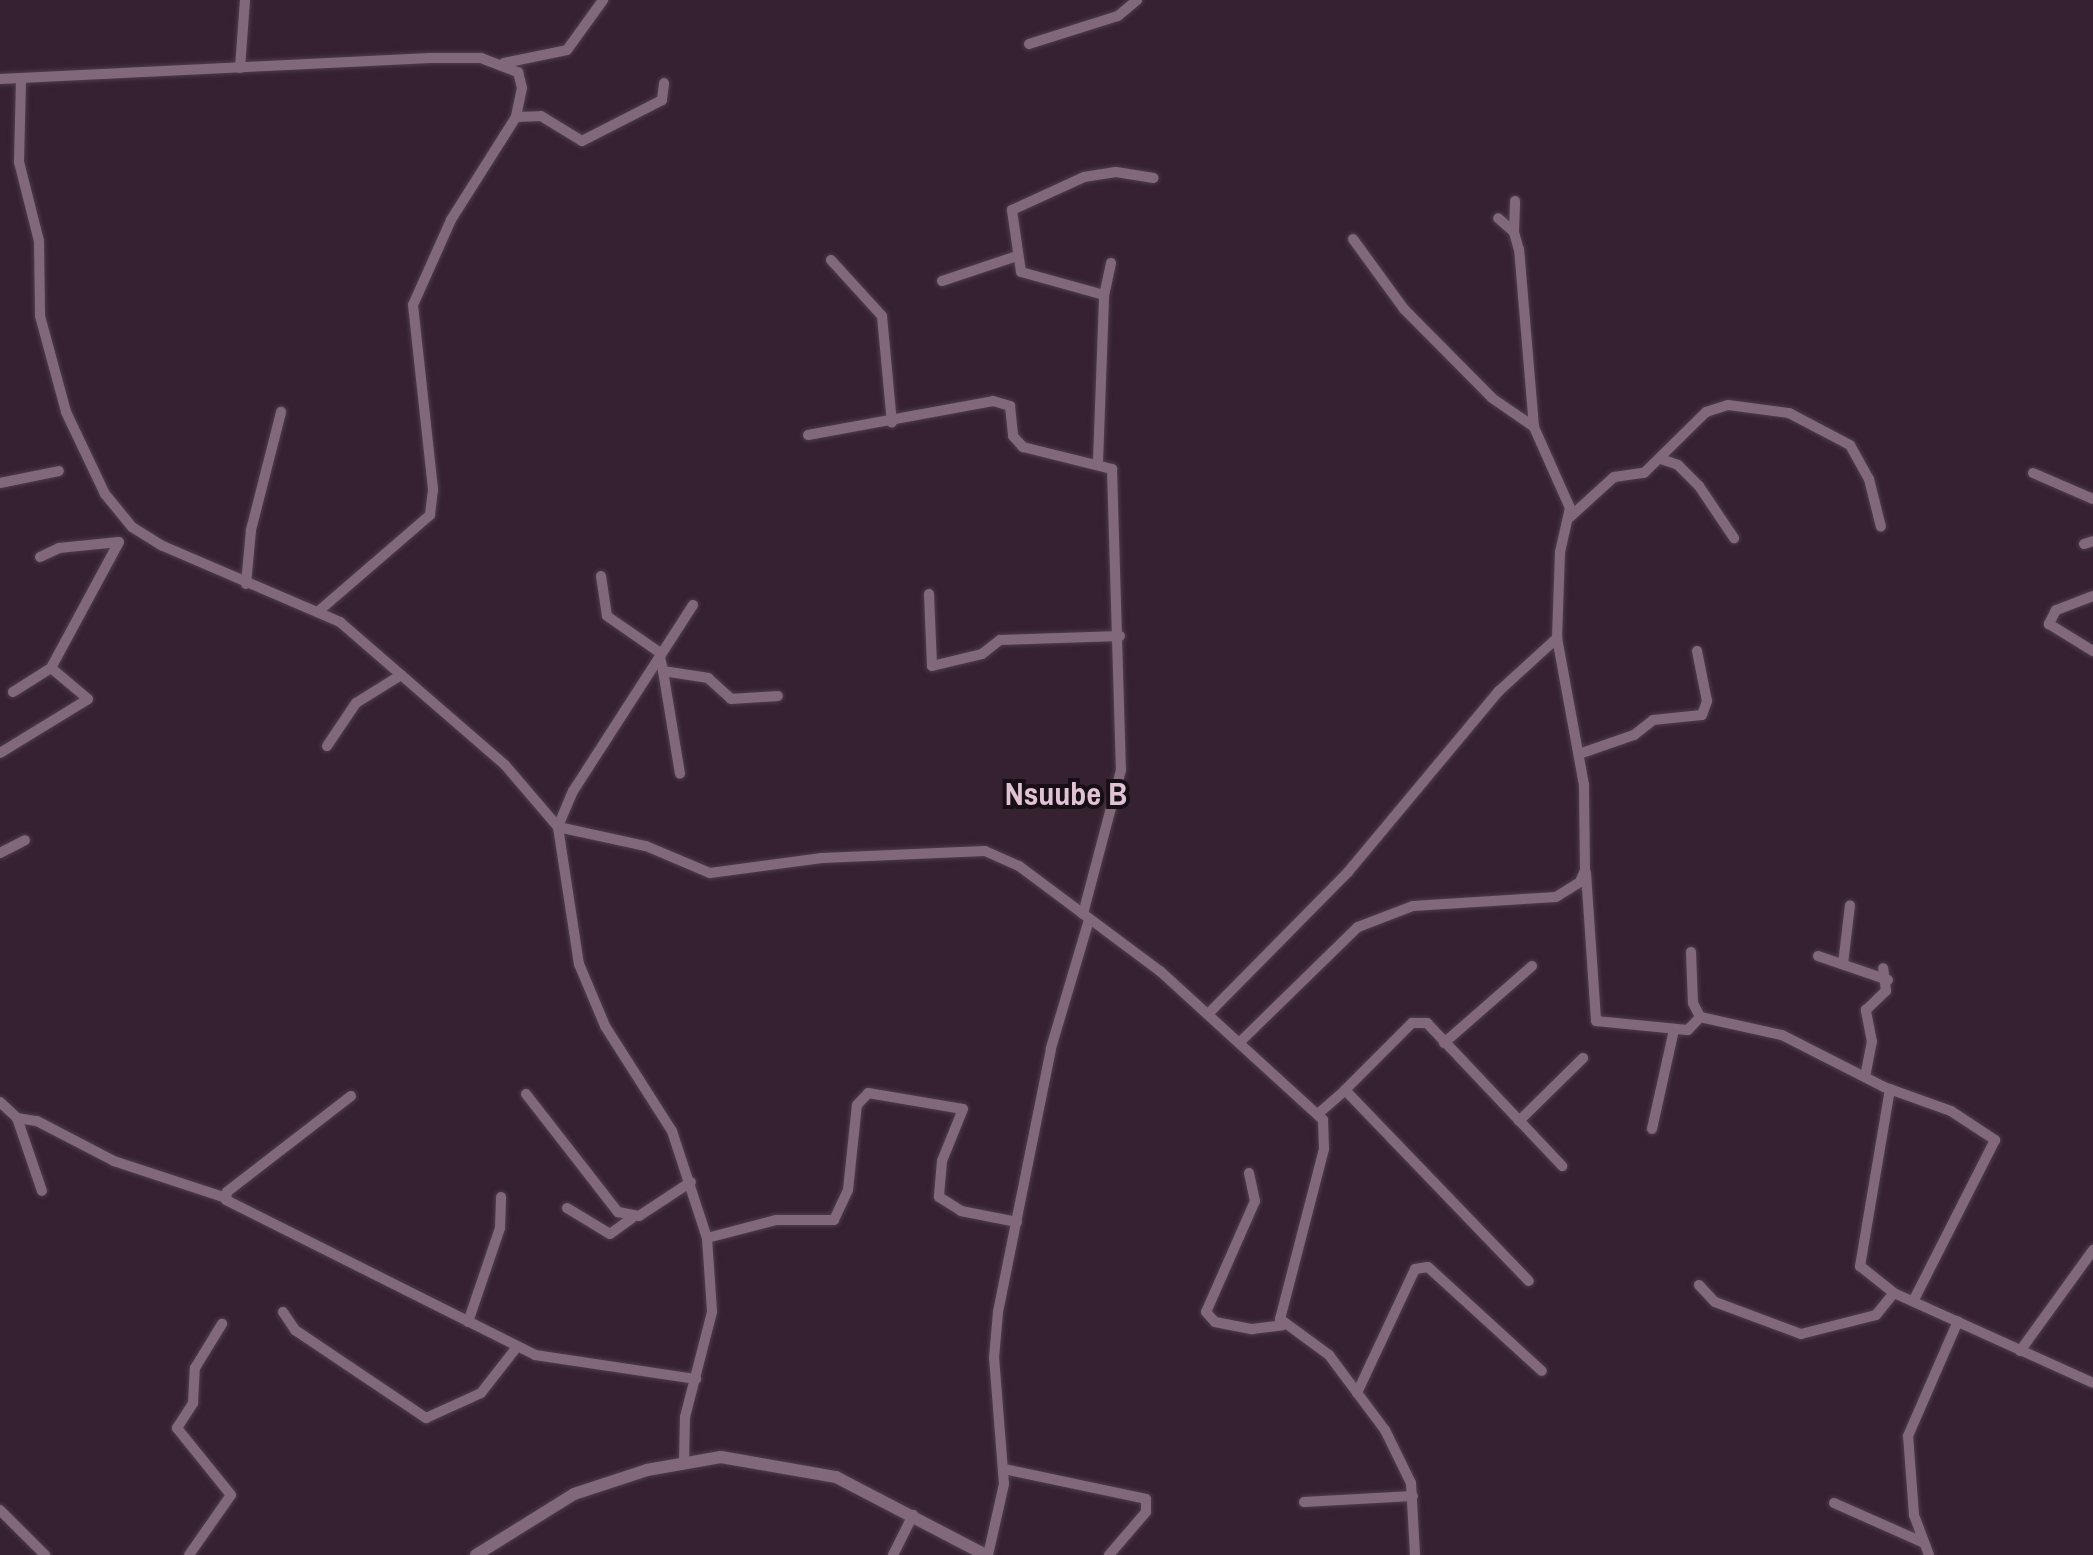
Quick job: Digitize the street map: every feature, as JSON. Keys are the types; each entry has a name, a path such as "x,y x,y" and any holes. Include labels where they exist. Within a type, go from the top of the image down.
{"street":[{"path":"240,68 245,0"},
{"path":"0,80 430,58 503,63 566,50 603,0"},
{"path":"1029,44 1111,19 1137,0"},
{"path":"320,610 430,516 414,305 451,220 516,117 521,79 503,63"},
{"path":"21,80 19,162 38,240 40,316 57,382 87,467 142,533 246,584 320,610 505,764 558,827 646,846 710,873 822,858 985,851 1019,866 1209,1013 1320,1113 1324,1149 1285,1282 1283,1325"},
{"path":"516,117 540,116 582,141 662,100 664,83"},
{"path":"1104,295 1021,272 1012,210 1084,177 1116,172 1154,178"},
{"path":"1515,201 1514,232 1534,427 1570,516"},
{"path":"1498,218 1514,232"},
{"path":"1353,239 1404,309 1492,398 1534,427"},
{"path":"942,281 1017,256"},
{"path":"831,260 882,316 892,423"},
{"path":"1098,462 1104,295 1111,263"},
{"path":"476,1555 574,1494 684,1462 721,1457 780,1462 836,1477 987,1555 1004,1469 995,1335 1051,1048 1120,781 1120,636 1112,473 1098,462 1023,448 1004,402 808,435"},
{"path":"1700,1017 1688,1030 1596,1022 1579,754 1557,638 1560,552 1570,516 1614,477 1631,478 1661,459 1712,408 1790,412 1850,445 1869,479 1881,527"},
{"path":"246,584 250,530 281,412"},
{"path":"1661,459 1678,465 1700,486 1734,538"},
{"path":"0,483 59,471"},
{"path":"2033,473 2093,499"},
{"path":"40,557 119,542 142,533"},
{"path":"14,692 51,668 64,654 105,558 119,542"},
{"path":"601,576 607,616 660,651 680,774"},
{"path":"929,594 932,666 982,654 1000,640 1120,636"},
{"path":"2093,596 2056,610 2048,624 2093,651"},
{"path":"684,1462 683,1427 713,1301 707,1238 672,1130 605,1026 578,964 558,827 573,791 692,605"},
{"path":"1209,1013 1348,872 1498,691 1557,638"},
{"path":"1579,754 1634,735 1654,720 1702,714 1707,700 1697,651"},
{"path":"0,753 88,700 51,668"},
{"path":"663,672 708,678 731,699 778,696"},
{"path":"327,746 356,703 401,676"},
{"path":"0,853 25,840"},
{"path":"1241,1040 1329,950 1368,922 1413,906 1556,896 1580,882 1585,870"},
{"path":"1843,964 1850,904"},
{"path":"1691,952 1693,1003 1700,1017"},
{"path":"1818,956 1888,980"},
{"path":"1444,1043 1532,966"},
{"path":"1882,968 1888,980"},
{"path":"1865,1077 1872,1042 1866,1010 1888,980"},
{"path":"1700,1017 1764,1028 1890,1089 1951,1111 1995,1140 1914,1300"},
{"path":"1320,1113 1412,1023 1426,1023 1562,1166"},
{"path":"1652,1129 1674,1030"},
{"path":"1519,1121 1583,1058"},
{"path":"1890,1089 1858,1250 1860,1266 1894,1294 2093,1383"},
{"path":"1345,1090 1529,1281"},
{"path":"707,1238 776,1220 834,1220 848,1190 857,1105 868,1093 963,1109 942,1160 939,1197 961,1210 1017,1222"},
{"path":"526,1094 612,1206 632,1218"},
{"path":"226,1198 350,1096"},
{"path":"0,1102 17,1118 177,1185 226,1198 545,1359 587,1359 696,1379"},
{"path":"17,1118 42,1191"},
{"path":"1249,1173 1255,1201 1206,1312 1215,1322 1252,1329 1283,1325 1329,1355 1401,1460 1413,1496 1415,1555"},
{"path":"567,1208 610,1234 691,1182"},
{"path":"468,1322 500,1228 501,1196"},
{"path":"2020,1351 2093,1250"},
{"path":"1358,1393 1415,1269 1428,1267 1542,1371"},
{"path":"1699,1285 1715,1302 1801,1334 1876,1315 1894,1294"},
{"path":"282,1312 295,1330 426,1418 473,1399 517,1347"},
{"path":"1929,1555 1922,1542 1908,1436 1958,1321"},
{"path":"189,1555 231,1495 177,1428 193,1403 196,1368 222,1324"},
{"path":"1004,1469 1146,1499 1146,1512 1109,1555"},
{"path":"1304,1502 1413,1496"},
{"path":"1834,1503 1922,1542"},
{"path":"0,1510 45,1555"},
{"path":"893,1555 913,1514"}],"district":[{"name":"Nsuube B","path":"1066,794"}]}
